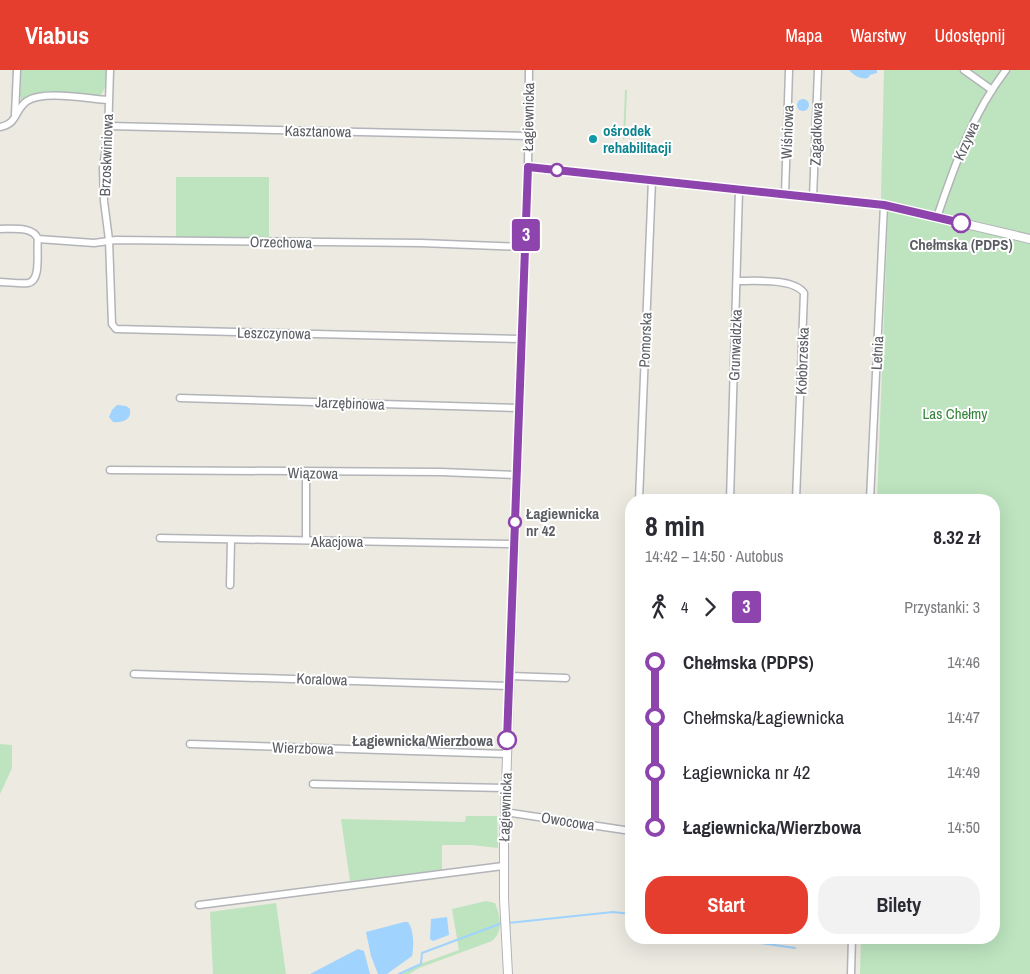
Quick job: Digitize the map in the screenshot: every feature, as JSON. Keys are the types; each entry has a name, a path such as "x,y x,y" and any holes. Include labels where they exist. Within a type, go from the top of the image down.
{"street":[{"path":"15,116 17,70"},
{"name":"Brzoskwiniowa","path":"109,240 104,201 104,168 110,70"},
{"name":"Łagiewnicka","path":"508,974 503,866 528,167 529,70"},
{"name":"Wiśniowa","path":"785,195 789,70"},
{"name":"Zagadkowa","path":"813,198 818,70"},
{"path":"964,70 992,90"},
{"name":"Krzywa","path":"937,218 967,135 992,90 1006,70"},
{"path":"0,127 10,124 24,104 32,98 108,100"},
{"name":"Kasztanowa","path":"108,126 527,136"},
{"path":"528,167 884,205 1030,240"},
{"name":"Pomorska","path":"639,494 652,180"},
{"name":"Grunwaldzka","path":"730,494 740,190"},
{"name":"Letnia","path":"870,494 884,205"},
{"name":"Orzechowa","path":"0,229 29,230 36,235 38,240 94,242 109,240 421,243 525,247"},
{"path":"0,282 29,282 34,279 37,271 38,240"},
{"name":"Leszczynowa","path":"109,240 112,324 119,330 522,339"},
{"name":"Kołobrzeska","path":"737,281 789,283 801,288 804,293 796,494"},
{"name":"Jarzębinowa","path":"180,398 519,408"},
{"name":"Wiązowa","path":"110,470 441,472 517,475"},
{"path":"306,472 306,540"},
{"name":"Akacjowa","path":"160,538 514,544"},
{"path":"230,584 231,540"},
{"name":"Koralowa","path":"134,674 509,686"},
{"path":"510,676 566,678"},
{"name":"Wierzbowa","path":"190,744 506,754"},
{"path":"313,784 505,788"},
{"name":"Owocowa","path":"505,812 625,830"},
{"path":"198,905 503,866"},
{"path":"851,974 852,944"}],"green space":[{"path":"21,70 106,70 107,78 105,89 98,98 42,94 22,102 20,96"},
{"name":"Las Chełmy","path":"884,70 1030,70 1030,974 860,974 861,944 1000,944 1000,494 877,494 888,214 881,198"},
{"path":"625,90 627,90 625,138 623,140"},
{"path":"176,177 269,177 269,237 176,237"},
{"path":"0,744 12,745 12,768 0,794"},
{"path":"466,816 497,816 498,848 472,845 442,845 442,872 350,881 341,819 465,822"},
{"path":"486,901 495,903 500,923 498,933 492,941 419,968 409,974 401,974 423,963 459,950 452,909"},
{"path":"276,903 286,974 213,974 210,912"}],"water":[{"path":"849,70 877,70 877,73 870,75 868,78 860,78"},
{"path":"801,99 805,99 809,105 805,111 801,111 797,107 797,103"},
{"path":"117,405 126,406 130,409 126,420 113,422 109,417"},
{"path":"447,917 449,935 433,941 430,939 431,919"},
{"path":"408,922 411,929 412,956 387,974 378,974 371,956 366,932"},
{"path":"358,949 364,951 370,974 310,974"}],"waterway":[{"path":"507,923 613,912 625,913"},
{"path":"399,974 421,964 422,953 502,923"},
{"path":"767,944 795,948"}],"bus line":[{"name":"3","path":"507,740 528,167 884,205 961,223"}],"place":[{"name":"ośrodek rehabilitacji","path":"593,139"},
{"name":"Chełmska (PDPS)","path":"961,223"},
{"name":"Łagiewnicka nr 42","path":"515,522"},
{"name":"Łagiewnicka/Wierzbowa","path":"507,740"}]}
